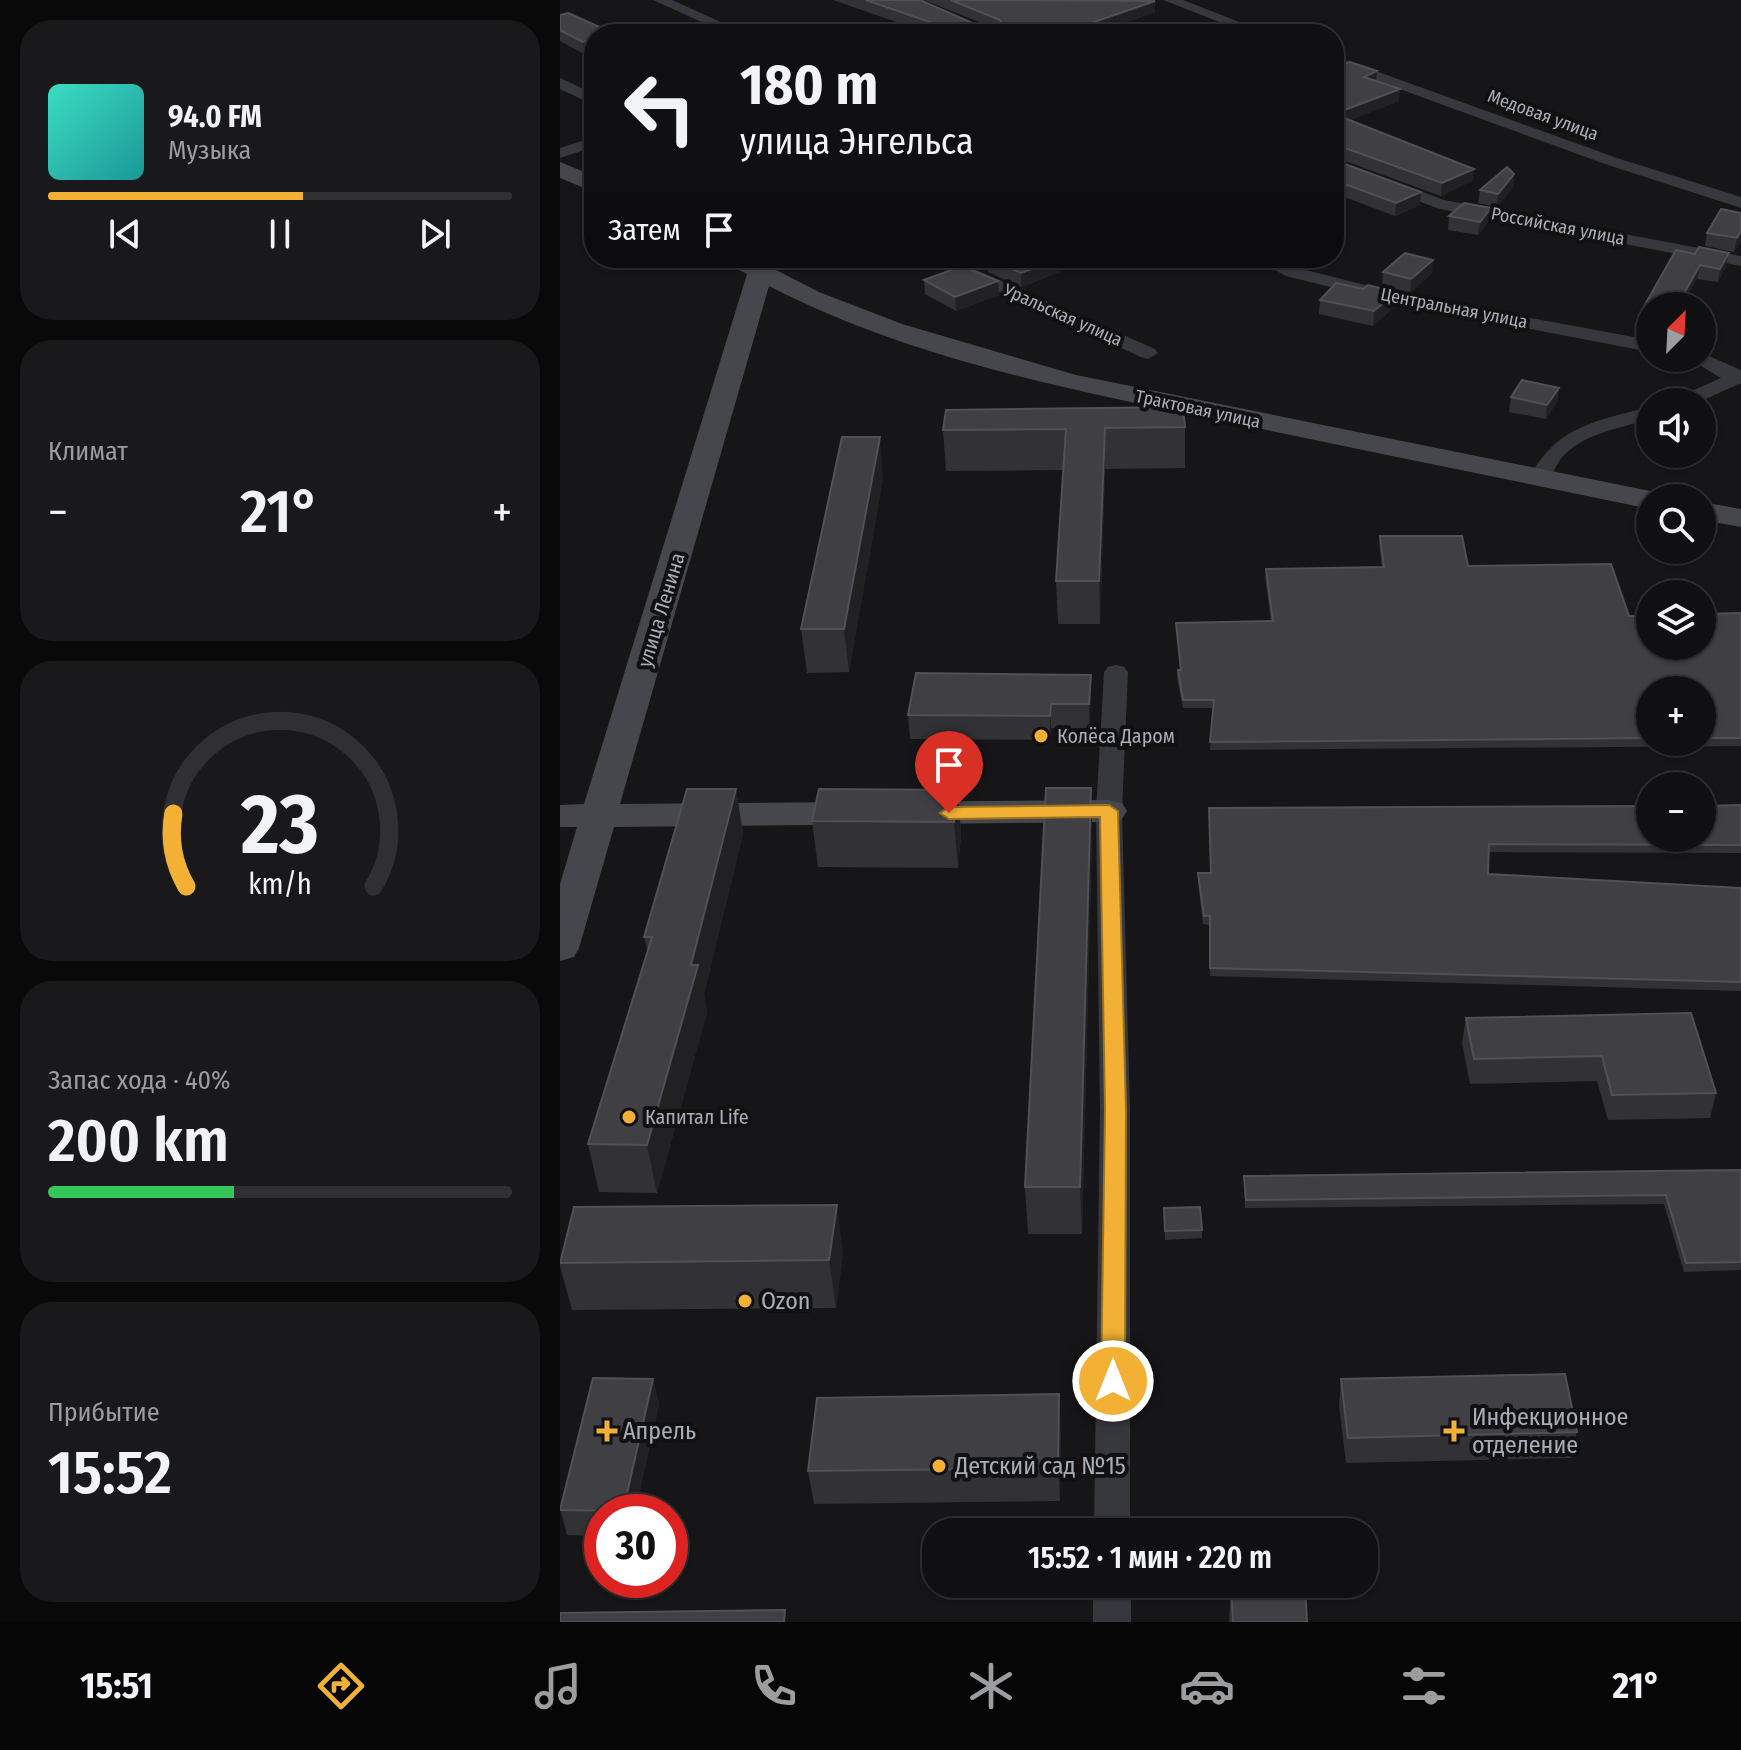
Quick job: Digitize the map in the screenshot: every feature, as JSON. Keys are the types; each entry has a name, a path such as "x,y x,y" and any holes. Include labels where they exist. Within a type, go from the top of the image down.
{"street":[{"path":"660,0 716,24"},
{"path":"1170,0 1236,24"},
{"name":"Медовая улица","path":"1344,64 1611,161 1741,203"},
{"path":"560,83 584,95"},
{"path":"560,153 584,145"},
{"name":"Российская улица","path":"1344,168 1440,204 1741,261"},
{"path":"560,169 584,180"},
{"name":"улица Ленина","path":"560,948 703,475 741,268"},
{"name":"Трактовая улица","path":"754,268 810,297 893,330 1057,378 1181,407 1636,497"},
{"name":"Уральская улица","path":"957,268 1148,353"},
{"name":"Центральная улица","path":"1283,268 1400,299 1636,343"},
{"path":"1716,366 1739,377"},
{"path":"1714,388 1739,377"},
{"path":"1540,479 1547,460 1564,443 1636,417"},
{"path":"1716,514 1741,518"},
{"path":"1112,1518 1115,1110 1109,811 1116,672"},
{"path":"560,816 1109,811"},
{"path":"1112,1598 1112,1622"}],"building":[{"path":"866,0 920,0 975,24 936,24"},
{"path":"951,0 1155,1 1094,22 1099,24 989,24 1001,23"},
{"path":"568,13 593,24 584,24 584,42 560,30 560,15"},
{"path":"1350,62 1377,71 1364,77 1400,89 1344,110 1344,65"},
{"path":"1344,118 1474,169 1442,183 1344,148"},
{"path":"1344,164 1421,192 1396,203 1344,184"},
{"path":"1507,167 1514,174 1498,194 1480,190"},
{"path":"1464,203 1491,208 1480,222 1449,216"},
{"path":"1721,209 1741,213 1741,231 1737,238 1707,233"},
{"path":"1699,247 1729,253 1720,269 1700,265 1685,292 1652,292 1676,250 1695,254"},
{"path":"1405,253 1433,260 1411,279 1383,272"},
{"path":"957,268 967,268 998,281 955,297 924,280"},
{"path":"1010,268 1035,268 1021,273"},
{"path":"1336,283 1363,289 1368,285 1396,292 1374,311 1320,300"},
{"path":"1522,380 1559,388 1547,405 1511,397"},
{"path":"1183,407 1185,427 1105,428 1099,581 1056,581 1066,429 943,430 946,410"},
{"path":"842,437 880,437 844,629 801,629"},
{"path":"1380,536 1462,536 1468,566 1611,564 1629,616 1636,616 1636,660 1716,660 1716,614 1741,613 1741,738 1716,738 1716,676 1636,676 1636,738 1210,742 1214,700 1183,700 1176,623 1273,621 1266,569 1384,567"},
{"path":"916,673 1091,675 1089,704 1051,704 1050,716 908,715"},
{"path":"1046,788 1091,788 1080,1187 1025,1187"},
{"path":"687,789 736,789 691,965 698,965 647,1145 588,1144 652,937 644,937"},
{"path":"819,789 958,790 954,822 812,821"},
{"path":"1741,805 1741,845 1716,845 1716,806"},
{"path":"1636,806 1636,845 1489,844 1488,874 1741,888 1741,982 1210,968 1210,916 1204,916 1198,873 1211,873 1209,808"},
{"path":"1691,1013 1716,1093 1612,1095 1602,1056 1474,1059 1466,1018"},
{"path":"1741,1170 1741,1262 1686,1263 1666,1195 1246,1200 1244,1176"},
{"path":"837,1205 829,1260 560,1263 574,1207"},
{"path":"1200,1207 1202,1230 1165,1231 1164,1208"},
{"path":"1565,1374 1577,1432 1348,1438 1341,1379"},
{"path":"593,1378 653,1379 627,1494 584,1494 584,1510 560,1510"},
{"path":"1059,1394 1058,1468 808,1471 817,1398"},
{"path":"1232,1598 1306,1598 1307,1622 1233,1622"},
{"path":"785,1610 784,1622 560,1622 560,1613"}],"place":[{"name":"Колёса Даром","path":"1041,736"},
{"name":"Капитал Life","path":"629,1117"},
{"name":"Ozon","path":"745,1301"},
{"name":"Апрель","path":"607,1431"},
{"name":"Инфекционное отделение","path":"1454,1431"},
{"name":"Детский сад №15","path":"939,1466"}],"route":[{"path":"949,813 1109,811 1115,1110 1113,1381"}]}
